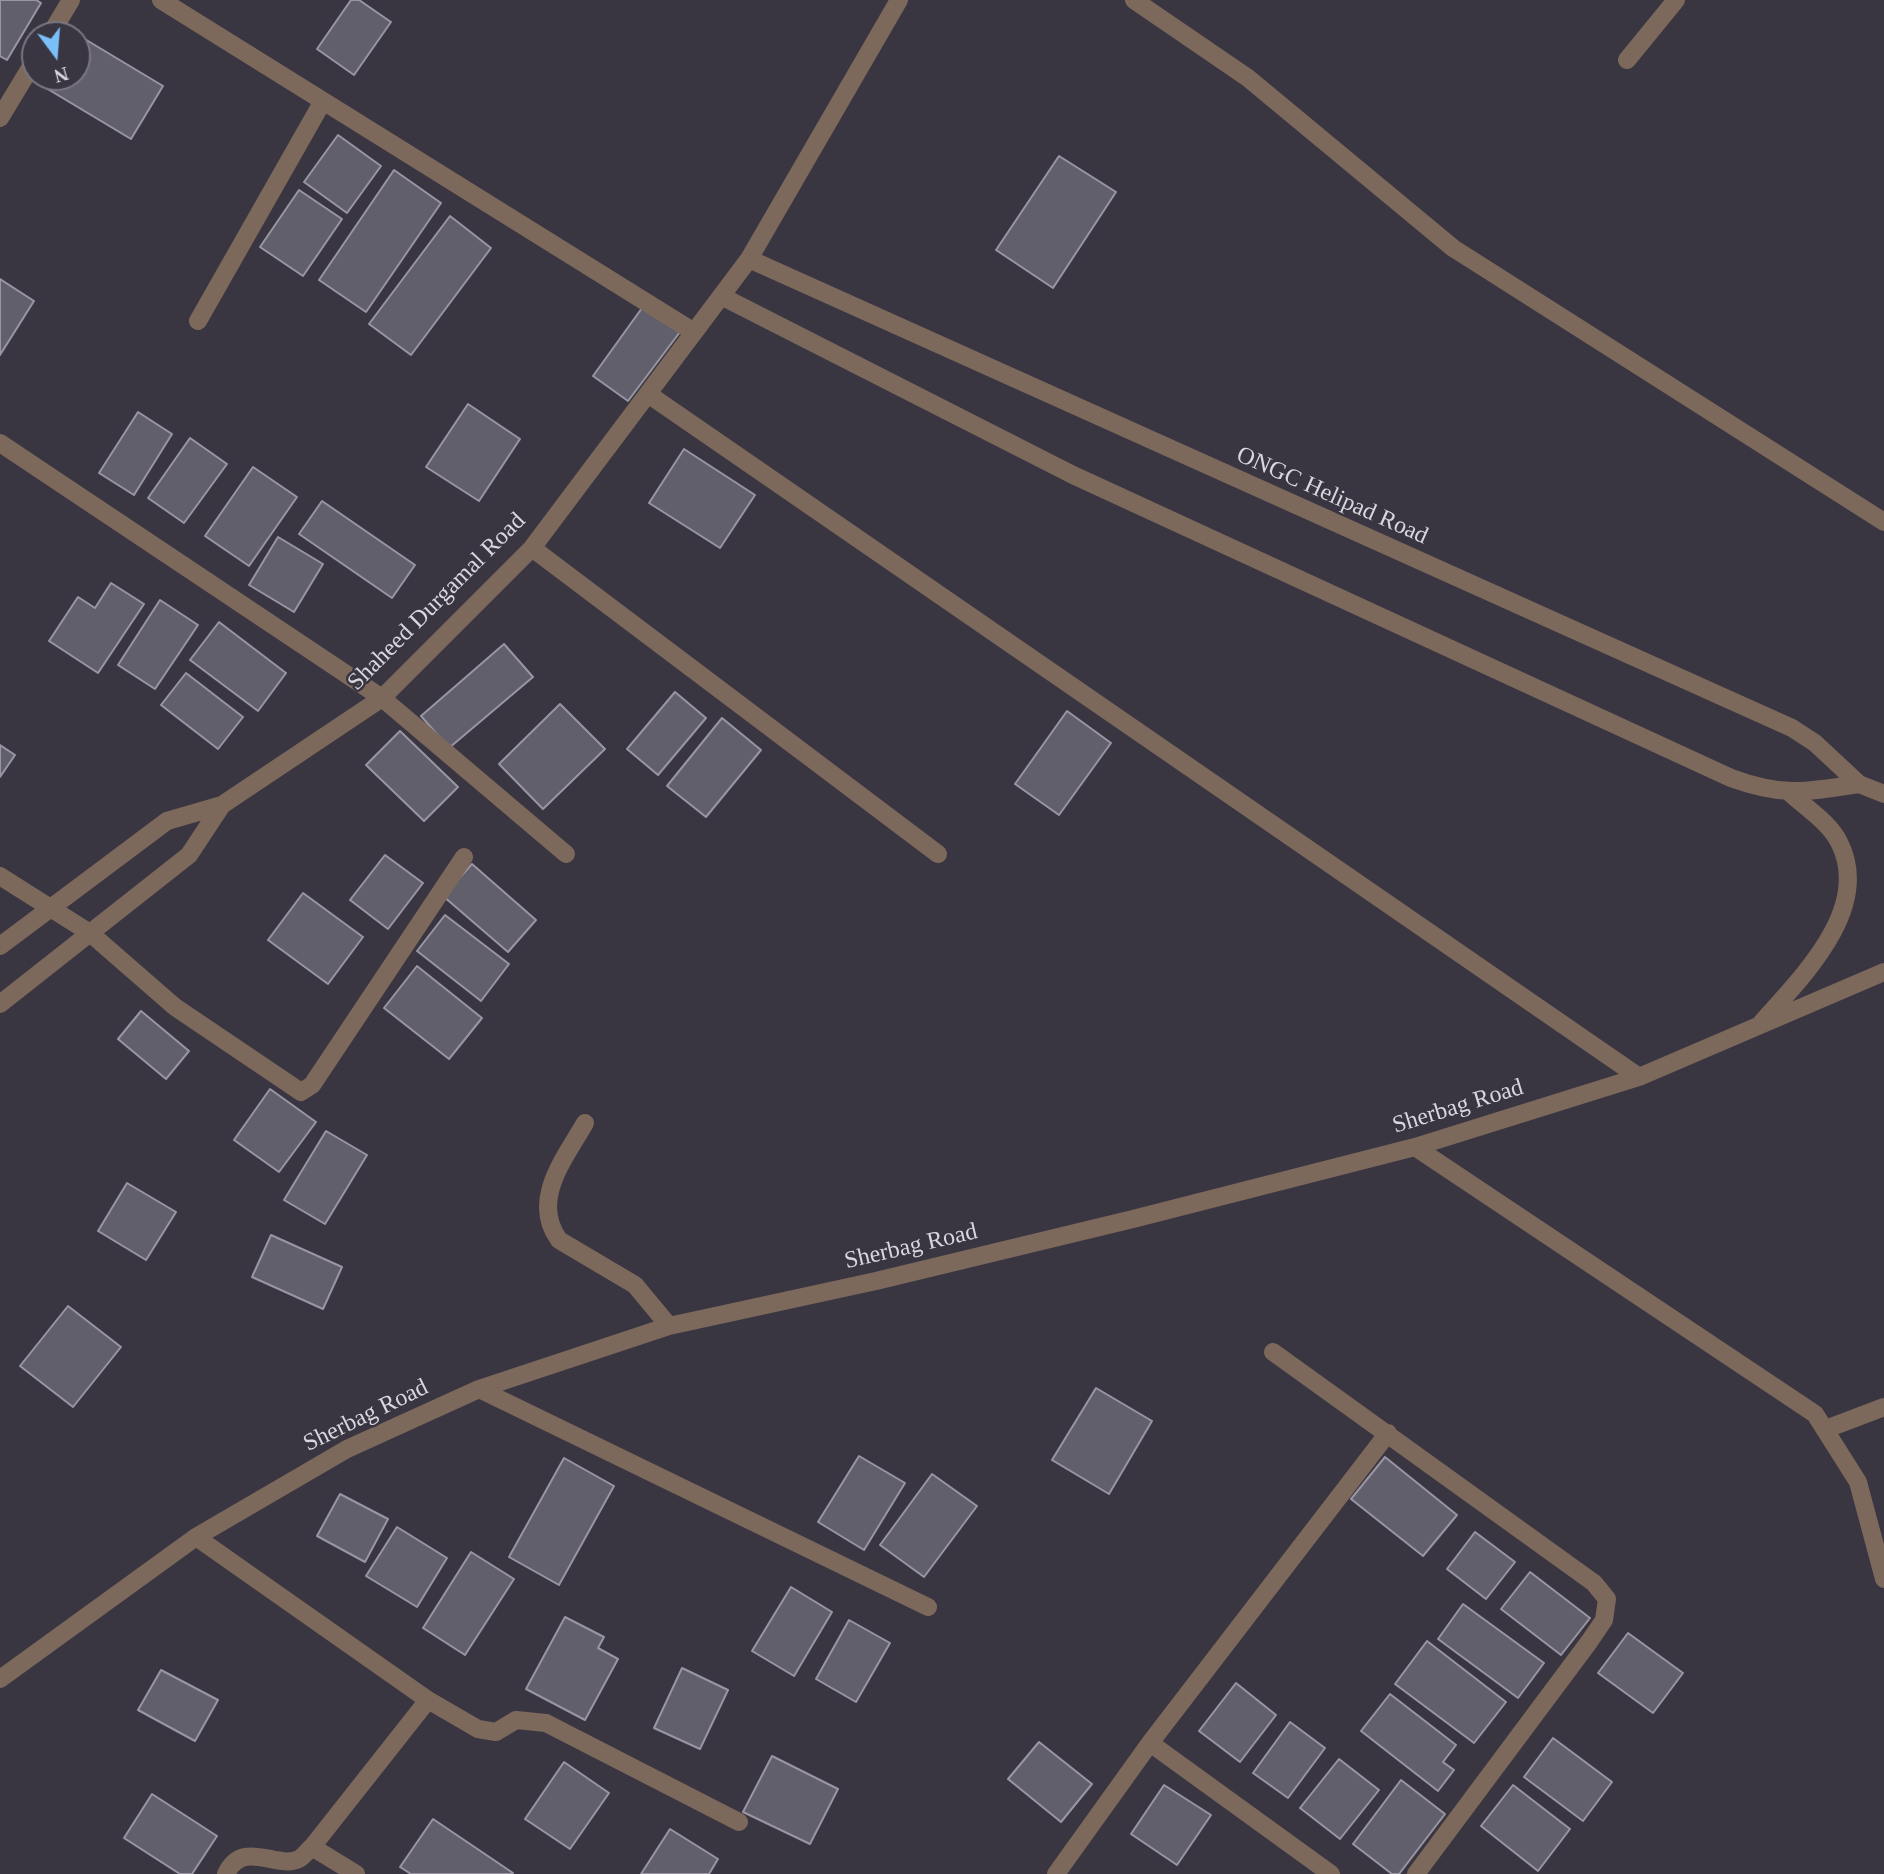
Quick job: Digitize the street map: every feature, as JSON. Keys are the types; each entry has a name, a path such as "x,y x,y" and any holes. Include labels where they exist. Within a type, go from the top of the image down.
{"street":[{"path":"58,21 71,0"},
{"path":"161,0 694,332"},
{"path":"1135,0 1248,78 1453,248 1884,522"},
{"path":"1627,60 1676,0"},
{"name":"Shaheed Durgamal Road","path":"0,946 167,821 222,805 382,698 532,548 749,259 897,1"},
{"path":"0,118 21,83"},
{"path":"198,321 323,101"},
{"name":"ONGC Helipad Road","path":"749,259 1792,729 1815,743 1859,784 1882,789"},
{"path":"721,296 1073,475 1731,778 1763,790 1790,793 1859,784"},
{"path":"648,394 1639,1077"},
{"path":"0,443 382,698 566,854"},
{"path":"532,548 938,854"},
{"path":"1757,1027 1787,993 1834,928 1843,912 1849,880 1839,842 1828,826 1790,793"},
{"name":"Shaheed Durgamal Road","path":"0,1004 189,855 222,805"},
{"path":"0,876 90,933 175,1007 301,1092 312,1085 464,857"},
{"name":"Sherbag Road","path":"0,1679 196,1537 347,1448 479,1389 668,1326 1052,1239 1415,1147 1639,1077 1884,972"},
{"path":"585,1123 551,1181 546,1209 551,1230 559,1240 635,1284 668,1326"},
{"path":"1415,1147 1815,1414 1858,1482 1884,1579"},
{"path":"1273,1352 1594,1583 1607,1599 1604,1620 1590,1642 1416,1874"},
{"path":"479,1389 928,1607"},
{"path":"1826,1429 1884,1407"},
{"path":"1056,1874 1150,1742 1388,1433"},
{"path":"196,1537 428,1700 478,1730 496,1732 516,1720 546,1723 739,1822"},
{"path":"226,1874 229,1868 243,1857 258,1856 288,1861 299,1859 312,1847 428,1700"},
{"path":"1150,1742 1331,1874"},
{"path":"312,1847 356,1874"}],"building":[{"path":"0,0 36,0 41,3 30,21 21,21 21,37 7,60 0,56"},
{"path":"351,0 359,0 391,22 354,75 317,49"},
{"path":"91,43 163,86 131,139 51,91 91,91"},
{"path":"338,135 381,166 347,213 304,182"},
{"path":"1059,156 1116,192 1053,288 996,250"},
{"path":"394,170 441,203 366,312 319,280"},
{"path":"299,190 342,219 303,276 260,247"},
{"path":"450,216 491,248 411,355 369,324"},
{"path":"0,279 34,301 0,355"},
{"path":"642,308 680,332 628,401 593,376"},
{"path":"468,404 520,439 479,501 426,467"},
{"path":"138,412 172,434 134,495 99,473"},
{"path":"190,438 227,464 184,523 148,498"},
{"path":"684,449 755,495 720,548 649,503"},
{"path":"253,467 297,497 249,566 205,536"},
{"path":"322,501 415,565 392,598 299,534"},
{"path":"278,537 323,564 294,612 249,585"},
{"path":"111,583 144,604 98,673 49,641 78,597 95,608"},
{"path":"160,600 198,625 155,689 118,665"},
{"path":"219,622 286,673 258,711 190,660"},
{"path":"504,644 533,677 449,748 421,716"},
{"path":"186,673 243,717 218,749 161,705"},
{"path":"675,692 706,718 658,775 627,749"},
{"path":"560,704 605,749 543,809 499,764"},
{"path":"1067,711 1111,743 1059,815 1015,784"},
{"path":"722,718 761,750 706,817 667,786"},
{"path":"400,731 458,787 424,821 366,765"},
{"path":"0,745 15,755 0,777"},
{"path":"385,855 423,883 388,929 350,900"},
{"path":"472,864 536,920 508,952 443,896"},
{"path":"303,893 363,937 328,984 268,940"},
{"path":"445,915 509,964 481,1001 417,951"},
{"path":"417,966 482,1018 449,1059 384,1008"},
{"path":"141,1011 189,1051 166,1079 118,1039"},
{"path":"270,1089 316,1122 279,1172 234,1140"},
{"path":"326,1131 367,1155 325,1224 284,1200"},
{"path":"127,1183 176,1212 146,1260 98,1231"},
{"path":"271,1235 342,1267 323,1309 252,1277"},
{"path":"68,1306 121,1347 73,1407 20,1366"},
{"path":"1096,1388 1152,1421 1109,1494 1052,1460"},
{"path":"859,1456 905,1483 864,1550 818,1522"},
{"path":"1385,1457 1457,1515 1423,1556 1351,1499"},
{"path":"564,1458 614,1486 559,1585 509,1557"},
{"path":"932,1474 977,1506 924,1577 880,1545"},
{"path":"340,1494 388,1519 365,1562 317,1536"},
{"path":"397,1527 447,1558 417,1607 366,1576"},
{"path":"1475,1532 1515,1562 1486,1599 1447,1569"},
{"path":"471,1552 514,1579 465,1655 423,1628"},
{"path":"1530,1572 1590,1618 1561,1655 1501,1609"},
{"path":"791,1587 832,1612 794,1676 752,1651"},
{"path":"1463,1604 1544,1663 1518,1698 1438,1639"},
{"path":"565,1617 604,1637 598,1648 618,1659 585,1720 526,1689"},
{"path":"849,1620 890,1643 856,1702 816,1679"},
{"path":"1628,1633 1683,1673 1653,1713 1598,1673"},
{"path":"1427,1641 1506,1702 1474,1743 1395,1684"},
{"path":"682,1668 728,1690 700,1749 654,1728"},
{"path":"161,1670 218,1700 195,1741 138,1710"},
{"path":"1236,1683 1276,1715 1240,1762 1199,1731"},
{"path":"1390,1694 1456,1745 1443,1762 1454,1770 1438,1791 1361,1731"},
{"path":"1290,1722 1325,1748 1288,1798 1253,1773"},
{"path":"1553,1738 1612,1782 1583,1821 1524,1777"},
{"path":"1039,1742 1092,1784 1061,1822 1008,1779"},
{"path":"772,1756 838,1789 810,1844 743,1812"},
{"path":"1339,1759 1379,1790 1340,1839 1300,1808"},
{"path":"564,1762 609,1793 570,1849 525,1819"},
{"path":"1401,1780 1445,1814 1399,1874 1392,1874 1353,1844"},
{"path":"1164,1785 1211,1815 1177,1865 1131,1834"},
{"path":"1513,1785 1570,1829 1538,1871 1481,1826"},
{"path":"152,1794 217,1836 192,1874 180,1874 124,1838"},
{"path":"433,1819 513,1873 411,1874 400,1867"},
{"path":"670,1829 718,1859 709,1874 641,1874"}]}
